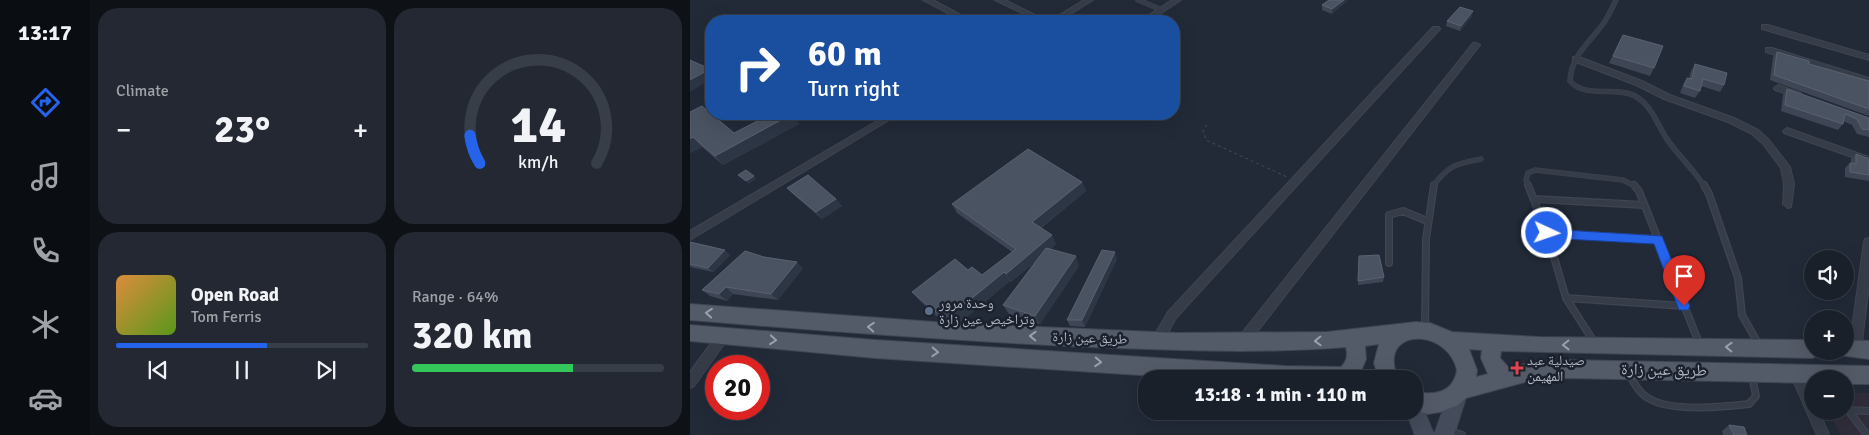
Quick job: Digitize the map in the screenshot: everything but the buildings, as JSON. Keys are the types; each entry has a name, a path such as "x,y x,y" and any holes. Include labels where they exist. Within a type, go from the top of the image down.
{"main road":[{"name":"طريق عين زارة","path":"690,312 960,334 1157,341 1242,342 1352,339 1425,330"},
{"path":"1425,330 1450,340 1462,355 1466,364 1465,382 1459,392 1450,433"},
{"name":"طريق عين زارة","path":"690,333 875,349 1205,370"},
{"path":"1385,370 1386,351 1389,344 1401,333"},
{"path":"1352,339 1358,350 1354,370"},
{"name":"طريق عين زارة","path":"1450,340 1496,343 1804,349"},
{"path":"1496,343 1490,352 1492,363 1506,378"},
{"name":"طريق عين زارة","path":"1423,402 1443,403 1459,392 1506,378 1566,369 1804,374"},
{"name":"طريق عين زارة","path":"1854,375 1869,375"},
{"path":"1418,420 1425,435"}],"street":[{"path":"927,0 956,15"},
{"path":"999,0 1030,15"},
{"path":"1064,15 1089,0"},
{"path":"1154,15 1177,0"},
{"path":"1765,27 1869,58"},
{"path":"1157,341 1172,314 1436,29"},
{"path":"1242,342 1476,45"},
{"path":"1769,50 1869,80"},
{"path":"1576,59 1639,83 1668,97 1731,120 1756,132 1785,167 1789,184 1788,204"},
{"path":"1778,88 1805,98"},
{"path":"690,121 705,113"},
{"path":"690,236 885,120"},
{"path":"1786,131 1869,160"},
{"path":"1856,350 1869,242"},
{"path":"690,382 723,336"},
{"path":"1796,373 1804,391"},
{"path":"1817,420 1823,435"}],"lane":[{"path":"1138,0 1162,10"},
{"path":"1616,0 1604,23 1582,48 1576,59 1570,73 1571,84 1583,89 1628,94 1643,100 1648,105 1668,141 1704,185 1738,278 1742,315 1761,348"},
{"path":"1425,330 1427,221 1432,188 1443,173 1458,163 1481,159"},
{"path":"1596,344 1566,298 1547,233 1526,180 1528,173 1535,170 1623,180 1639,191 1700,346"},
{"path":"1534,199 1644,205"},
{"path":"1389,263 1389,215 1400,210 1427,221"},
{"path":"1547,233 1658,239"},
{"path":"1566,298 1684,306"},
{"path":"1626,369 1643,394 1651,400 1669,405 1749,404 1756,396 1751,372"},
{"path":"1854,409 1869,411"},
{"path":"1854,418 1867,435"}],"path":[{"path":"1208,125 1203,130 1206,140 1275,173 1296,180"}],"shaded area":[{"path":"1854,392 1869,393 1869,435 1841,435 1833,420 1854,420"}],"place":[{"name":"وحدة مرور وتراخيص عين زارة","path":"929,311"},
{"name":"صيدلية عبد المهيمن","path":"1517,368"}],"route":[{"path":"1547,233 1658,239 1684,306"}]}
